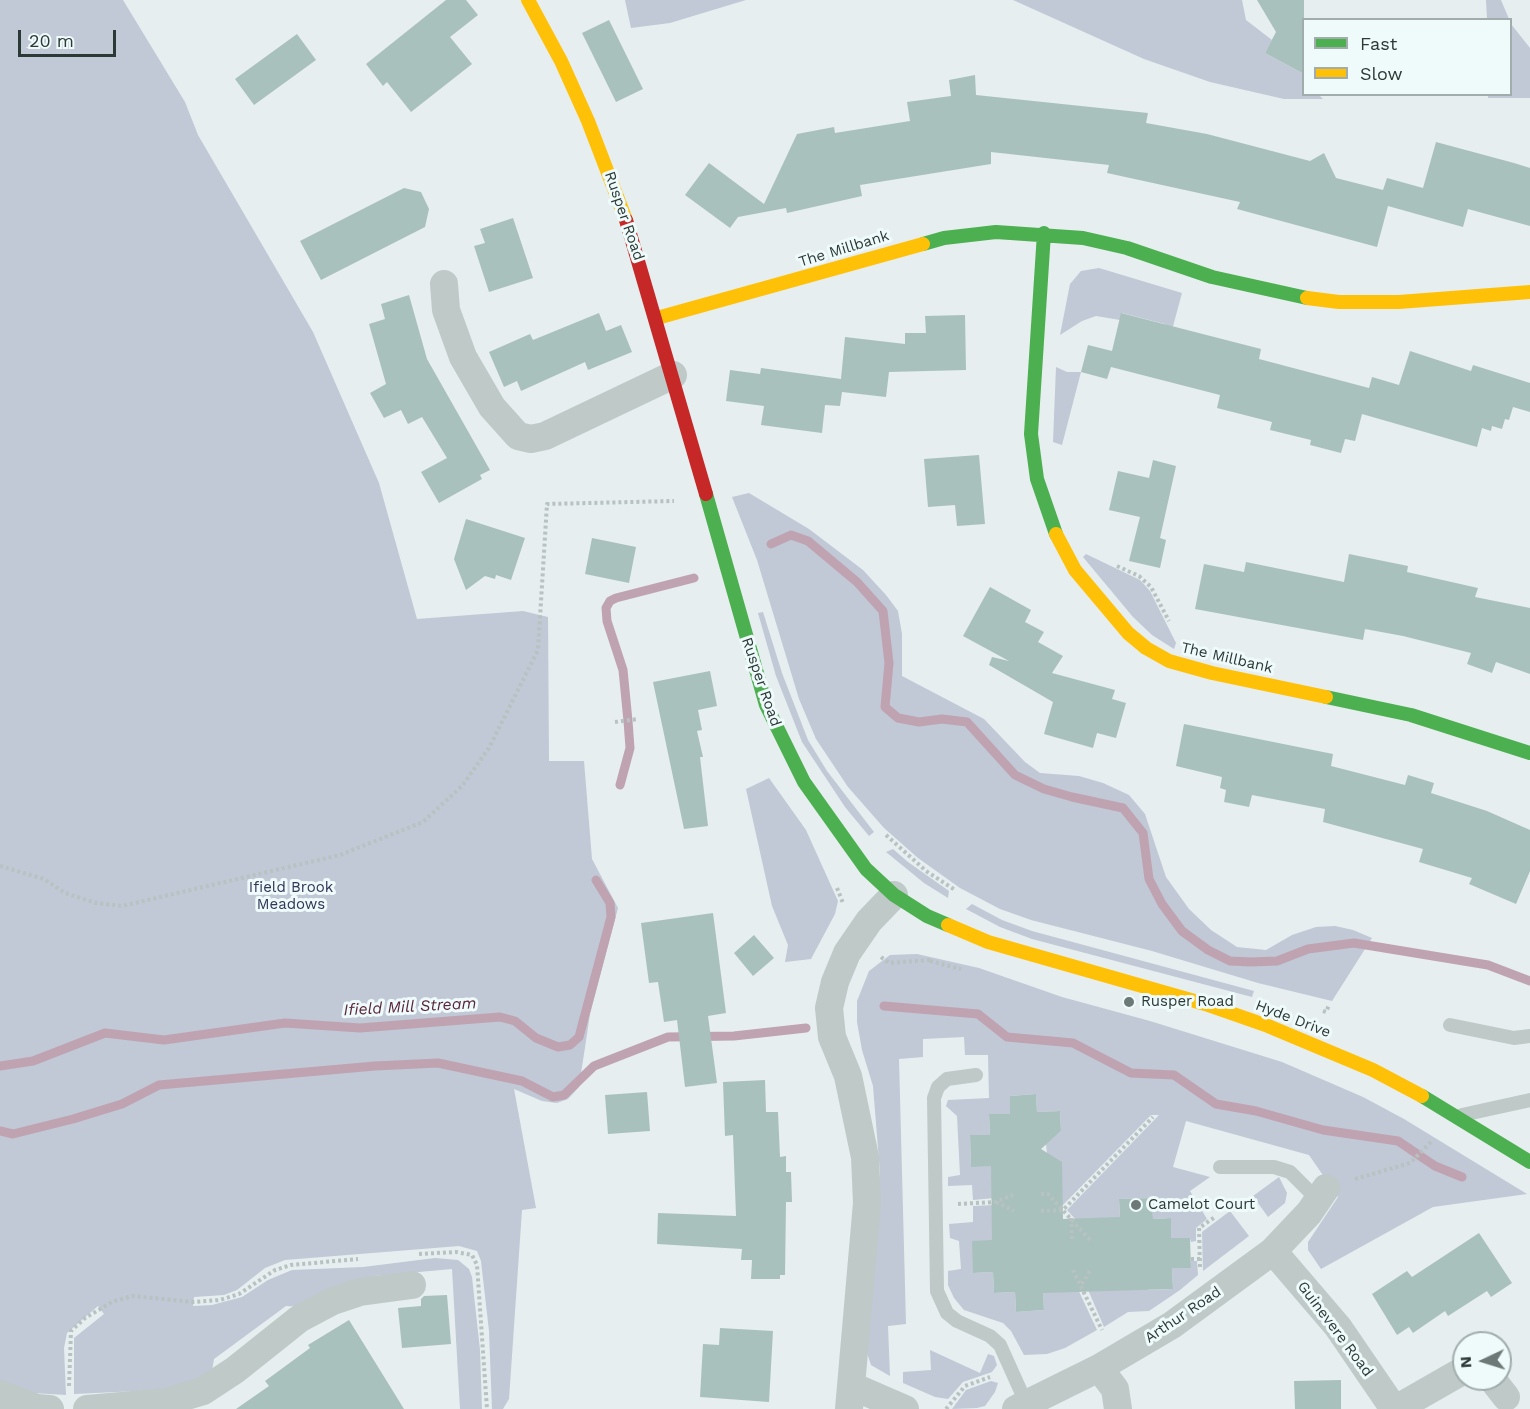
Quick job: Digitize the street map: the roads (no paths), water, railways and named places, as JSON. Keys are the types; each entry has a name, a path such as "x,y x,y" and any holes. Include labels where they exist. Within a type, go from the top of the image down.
{"street":[{"name":"Rusper Road","path":"530,2 561,61 608,170 657,318 755,674 777,731 821,809 866,869 894,895"},
{"name":"The Millbank","path":"657,318 944,238 996,232 1044,233 1083,238 1127,248 1212,277 1294,297 1339,302 1399,302 1530,291"},
{"name":"The Millbank","path":"1044,233 1032,392 1031,434 1037,479 1053,529 1075,570 1128,633 1146,648 1169,661 1212,673 1411,716 1476,734 1530,753"},
{"path":"444,284 446,310 463,357 492,407 518,436 531,439 545,436 673,375"},
{"path":"894,895 869,921 847,953 835,982 829,1008 832,1037 848,1076 865,1157 867,1203 851,1398 904,1409"},
{"name":"Hyde Drive","path":"894,895 927,916 988,942 1138,984 1268,1026 1373,1070 1456,1116 1530,1162"},
{"name":"Arthur Road","path":"1022,1407 1100,1368 1172,1325 1273,1251 1294,1230 1322,1194"},
{"name":"Guinevere Road","path":"1273,1251 1338,1327 1395,1409 1452,1377"},
{"path":"0,1394 38,1408 68,1404 167,1402 203,1390 235,1370 299,1319 333,1300 360,1292 412,1285"},
{"path":"1100,1368 1115,1389 1118,1409"}],"lane":[{"path":"530,2 546,0"},
{"path":"1450,1025 1514,1038 1530,1036"},
{"path":"976,1075 947,1079 938,1087 934,1098 938,1291 941,1305 957,1321 990,1336 1000,1345 1022,1407"},
{"path":"1456,1116 1530,1100"},
{"path":"1220,1167 1274,1167 1290,1172 1322,1194"}],"waterway":[{"path":"771,544 791,535 808,541 857,582 883,611 889,663 885,707 898,718 919,722 942,719 967,722 1015,775 1044,789 1123,808 1143,833 1149,879 1162,904 1182,931 1208,950 1230,961 1277,961 1308,949 1354,943 1488,965 1530,981"},
{"name":"Ifield Mill Stream","path":"620,785 630,748 628,721 623,670 607,621 606,608 610,601 616,598 694,578"},
{"name":"Ifield Mill Stream","path":"0,1066 33,1061 105,1033 164,1040 285,1023 360,1028 500,1017 515,1021 536,1038 558,1047 570,1045 579,1037 611,917 610,903 596,880"},
{"path":"884,1006 978,1014 1007,1037 1073,1043 1131,1073 1174,1075 1216,1104 1256,1111 1323,1130 1398,1141 1435,1166 1462,1177"},
{"path":"0,1131 13,1134 73,1119 122,1104 159,1085 375,1066 438,1063 522,1081 553,1097 564,1095 594,1066 668,1037 734,1036 806,1028"}],"place":[{"name":"Rusper Road","path":"1129,1002"},
{"name":"Camelot Court","path":"1136,1205"}],"park label":[{"name":"Ifield Brook Meadows","path":"291,896"}]}
